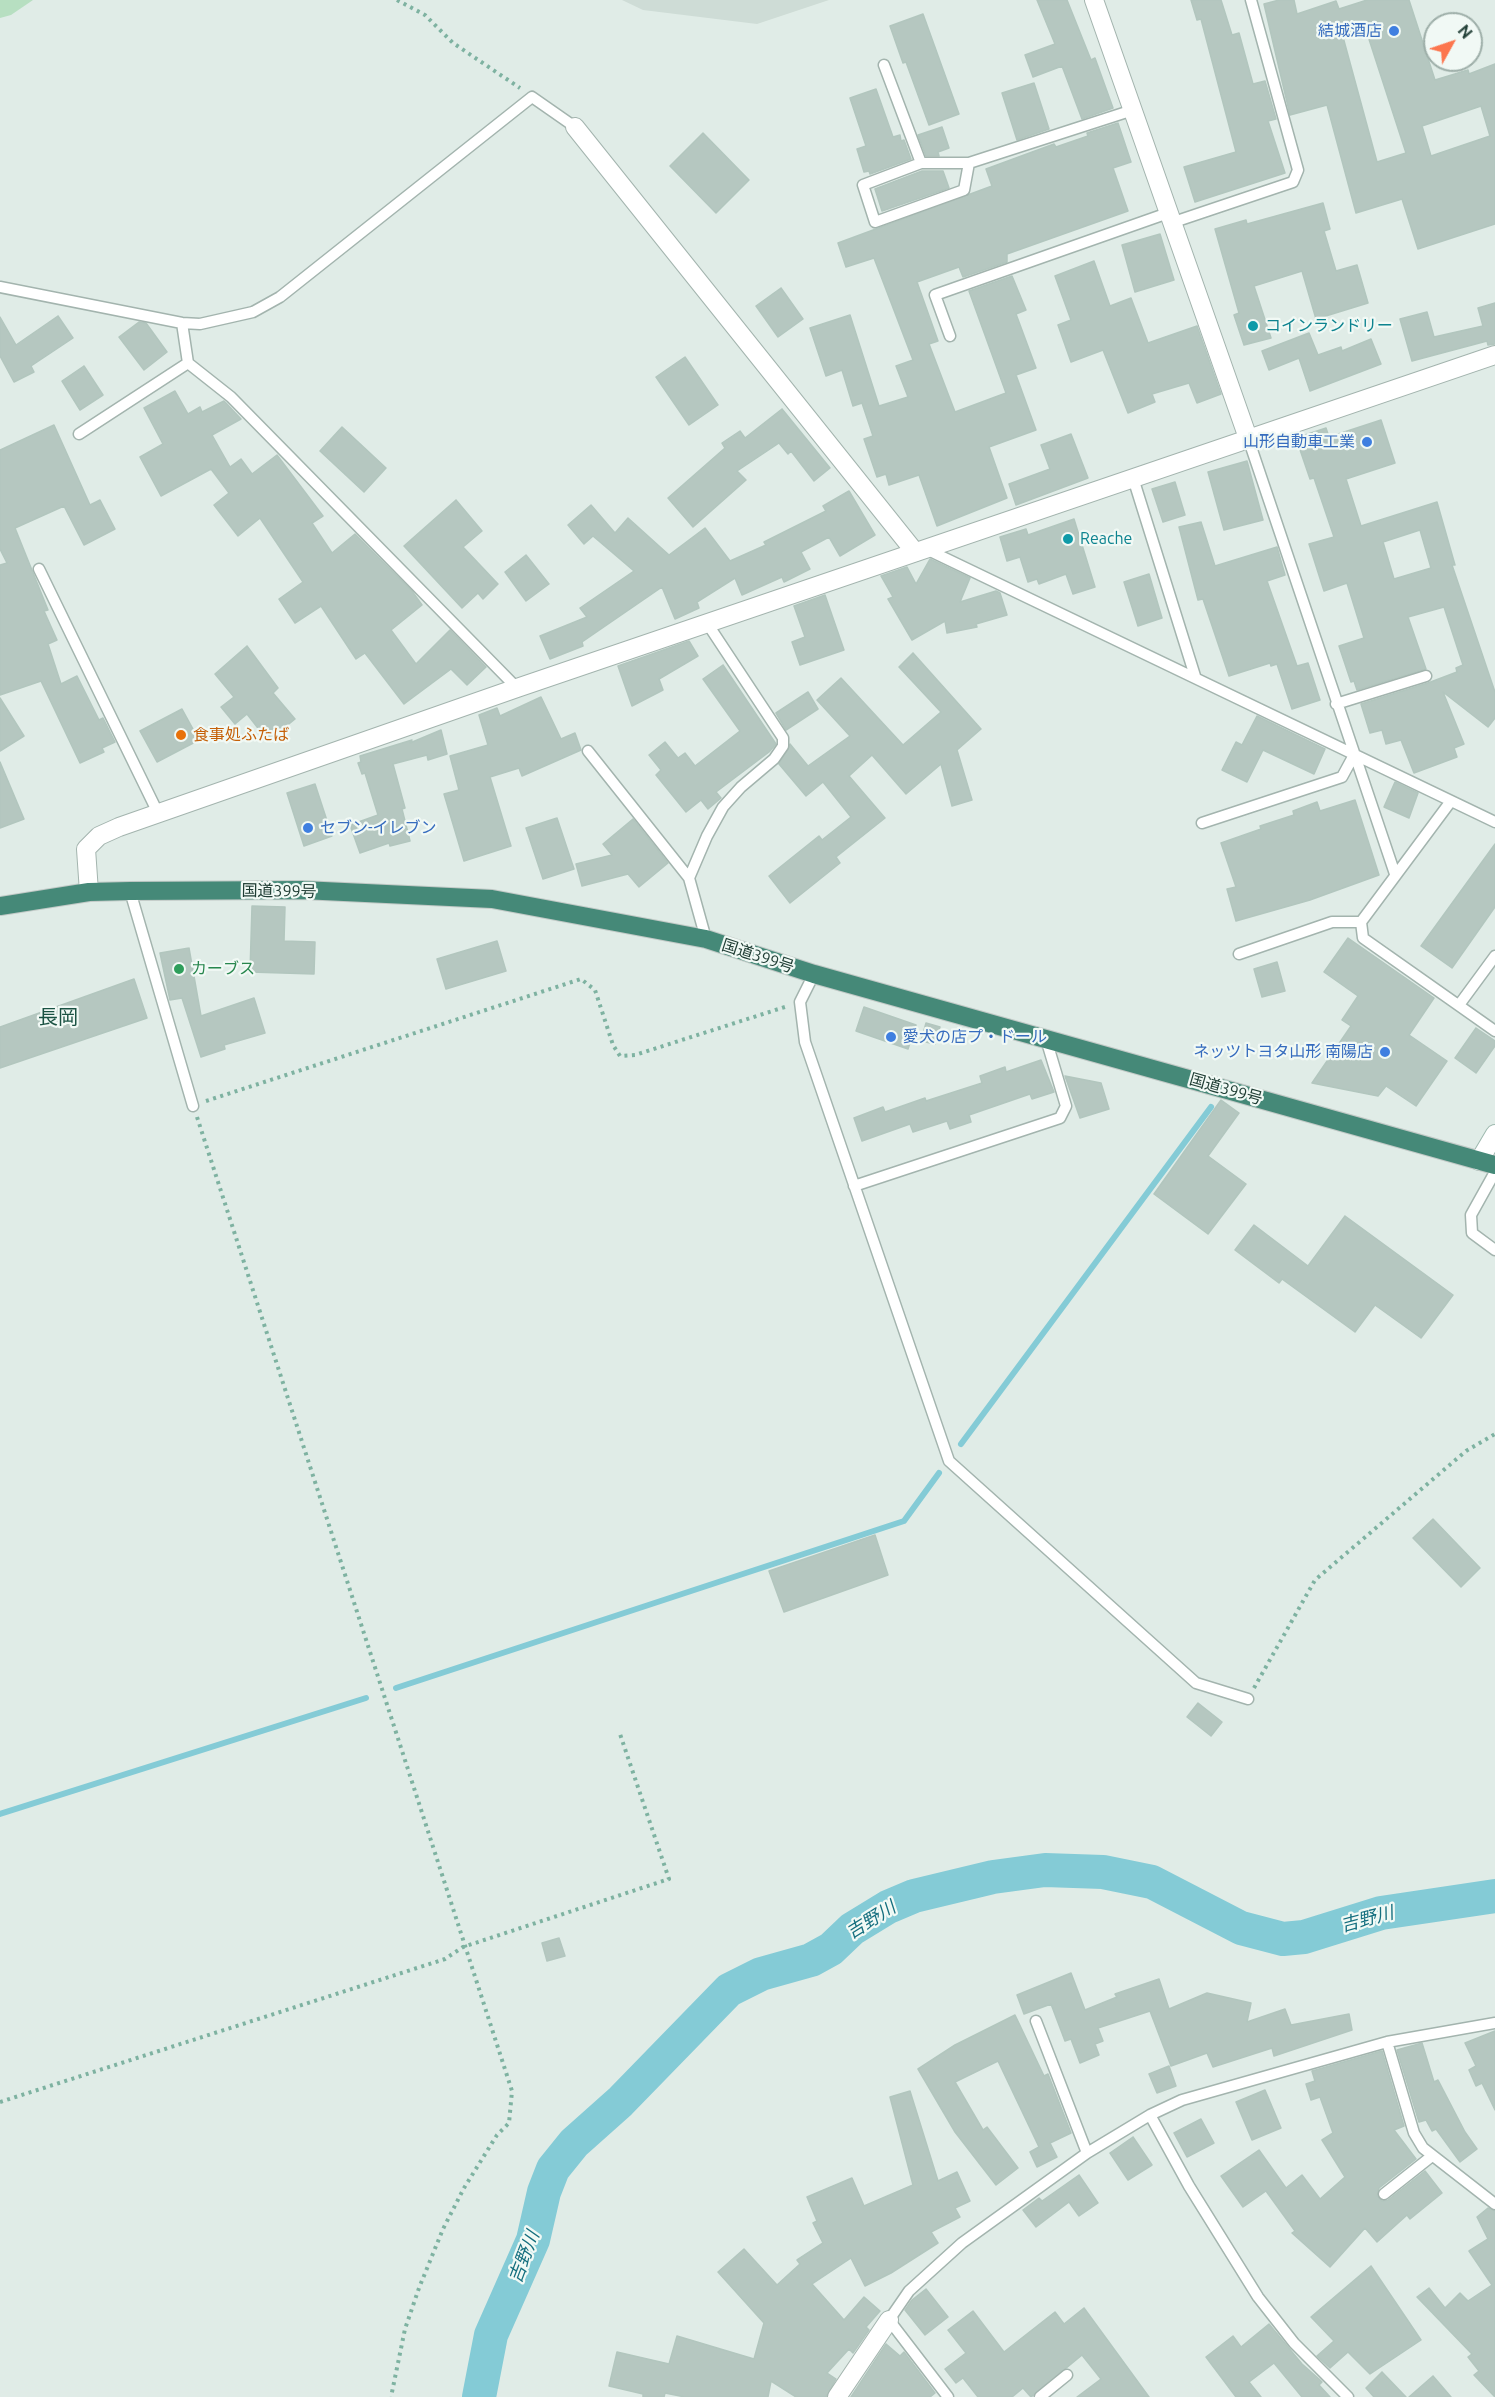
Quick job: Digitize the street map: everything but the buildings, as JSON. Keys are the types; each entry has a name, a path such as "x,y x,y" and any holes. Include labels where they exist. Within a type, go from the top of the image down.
{"highway":[{"name":"国道399号","path":"0,906 89,892 130,891 302,891 492,899 706,939 814,974 1487,1163"}],"street":[{"path":"1094,0 1248,438"},
{"path":"575,127 920,551"},
{"path":"89,892 86,849 99,836 158,813 517,688 1495,355"},
{"path":"1487,1163 1495,1134"},
{"path":"837,2397 889,2320"}],"lane":[{"path":"950,336 935,295 1170,218 1293,182 1298,170 1251,0"},
{"path":"884,65 921,163"},
{"path":"0,287 182,323 200,324 254,312 280,297 532,97 575,127"},
{"path":"969,164 964,190 875,222 863,185 921,163 969,164 1133,110"},
{"path":"182,323 188,363 231,397 517,688"},
{"path":"79,434 188,363"},
{"path":"1248,438 1395,874"},
{"path":"1132,478 1195,676"},
{"path":"920,551 1195,676 1495,822"},
{"path":"39,570 158,813"},
{"path":"689,878 707,836 723,807 741,787 774,759 783,746 783,738 707,623"},
{"path":"1336,704 1426,676"},
{"path":"588,751 689,878 706,939"},
{"path":"1202,823 1342,777 1354,755"},
{"path":"1451,801 1361,922 1363,938 1495,1031"},
{"path":"130,891 193,1106"},
{"path":"1239,954 1332,922 1361,922"},
{"path":"1459,1005 1495,956"},
{"path":"814,974 800,1002 805,1042 949,1461 1196,1683 1248,1699"},
{"path":"854,1186 1060,1118 1066,1106 1046,1039"},
{"path":"1495,1172 1471,1215 1472,1233 1495,1250"},
{"path":"1036,2020 1087,2153"},
{"path":"948,2397 889,2320 909,2291 962,2243 1087,2153 1150,2115 1182,2100 1387,2042 1495,2023"},
{"path":"1387,2042 1414,2133 1423,2148 1495,2204"},
{"path":"1150,2115 1190,2186 1258,2297 1294,2343 1348,2397"},
{"path":"1384,2194 1432,2156"},
{"path":"1040,2397 1067,2375"}],"path":[{"path":"397,0 425,15 453,43 532,97"},
{"path":"391,2397 405,2329 443,2229 497,2135 509,2123 512,2091 463,1947 193,1106 581,979 595,990 613,1045 620,1056 635,1055 800,1002"},
{"path":"1248,1699 1315,1580 1466,1451 1495,1434"},
{"path":"0,2102 445,1959 463,1947 669,1879 620,1734"}],"shaded area":[{"path":"622,0 829,0 757,24 643,10"}],"green space":[{"path":"0,0 33,0 11,15 0,18"}],"waterway":[{"path":"961,1444 1211,1107"},
{"path":"396,1688 904,1521 939,1473"},
{"path":"0,1814 366,1698"},
{"name":"吉野川","path":"479,2397 491,2335 533,2240 544,2192 553,2169 574,2143 620,2102 729,1990 761,1974 811,1960 831,1949 852,1929 888,1907 914,1896 993,1877 1045,1870 1103,1872 1152,1882 1241,1928 1283,1939 1304,1937 1381,1913 1495,1896"}],"place":[{"name":"結城酒店","path":"1394,31"},
{"name":"コインランドリー","path":"1253,326"},
{"name":"山形自動車工業","path":"1367,442"},
{"name":"Reache","path":"1068,539"},
{"name":"食事処ふたば","path":"181,735"},
{"name":"セブン-イレブン","path":"308,828"},
{"name":"カーブス","path":"179,969"},
{"name":"愛犬の店プ・ドール","path":"891,1037"},
{"name":"ネッツトヨタ山形 南陽店","path":"1385,1052"}],"district":[{"name":"長岡","path":"58,1017"}]}
